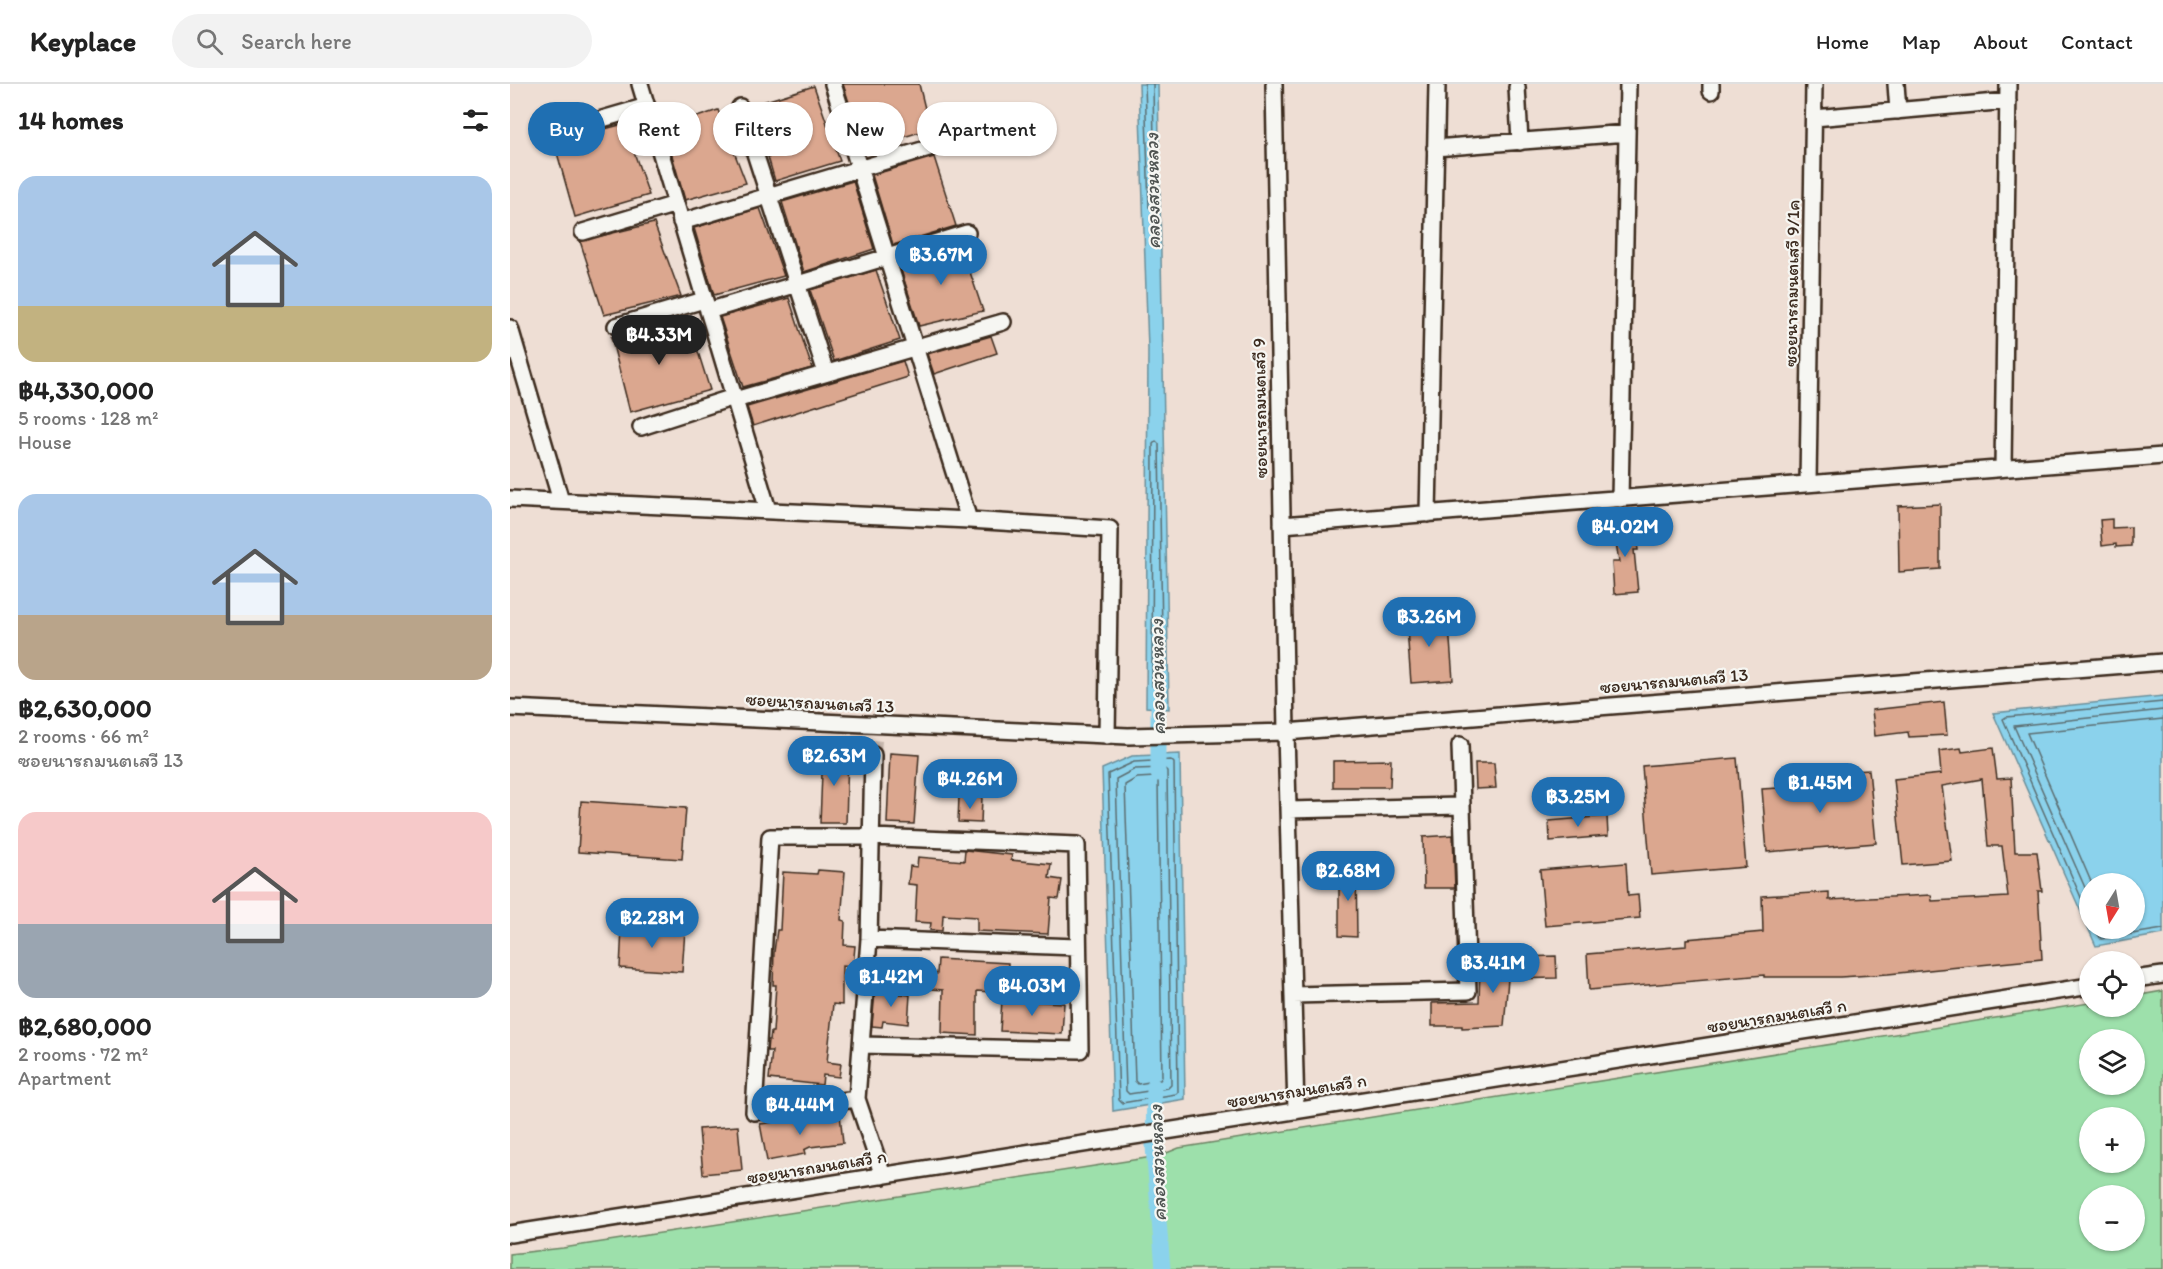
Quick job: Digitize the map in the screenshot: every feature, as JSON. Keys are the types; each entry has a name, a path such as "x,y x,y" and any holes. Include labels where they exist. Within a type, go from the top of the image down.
{"street":[{"path":"640,84 645,102"},
{"path":"833,84 969,520"},
{"name":"ซอยนารถมนตเสวี 9","path":"1274,84 1286,732 1296,1111"},
{"path":"1428,513 1437,84"},
{"path":"1620,499 1628,84"},
{"name":"ซอยนารถมนตเสวี 9/1ค","path":"1808,483 1814,84"},
{"path":"1896,84 1898,111"},
{"path":"2004,468 2008,84"},
{"path":"1517,87 1520,142"},
{"path":"1814,117 2008,101"},
{"path":"1435,148 1627,133"},
{"path":"681,222 917,151"},
{"path":"661,156 768,510"},
{"path":"756,156 826,373"},
{"path":"583,232 676,204"},
{"path":"616,326 798,285 967,233"},
{"path":"641,427 734,398 1003,322"},
{"path":"510,328 561,501"},
{"path":"1282,525 2163,456"},
{"path":"510,499 1110,528 1107,735"},
{"name":"ซอยนารถมนตเสวี 13","path":"510,708 875,731 1128,736 1286,732 2163,662"},
{"path":"1293,995 1468,991 1460,806 1460,745"},
{"path":"873,756 873,837 857,1098 883,1176"},
{"path":"1288,810 1460,806"},
{"path":"857,1098 754,1112 770,837 873,837 1077,845 1080,1050 861,1045"},
{"path":"868,939 1077,947"},
{"path":"2145,977 2163,975"},
{"name":"ซอยนารถมนตเสวี ก","path":"510,1234 2079,988"}],"green space":[{"path":"2163,991 2163,1269 510,1269 510,1254 563,1248 1159,1156 1179,1148 2079,1005 2079,1017 2145,1017 2145,994"}],"water":[{"path":"1139,84 1158,84 1169,709 1146,707 1148,349"},
{"path":"2163,696 2163,934 2145,937 2145,873 2079,873 2079,908 1993,713"},
{"path":"1180,754 1185,1099 1113,1111 1102,769 1132,756"},
{"path":"2093,939 2135,939 2096,946"}],"building":[{"path":"843,84 919,84 923,102 917,102 917,133 905,137 905,102 849,102"},
{"path":"814,86 825,118 825,156 838,156 840,161 775,181 768,156 813,156 813,102 763,102"},
{"path":"713,112 713,156 736,156 746,183 685,200 672,156 701,156 701,116"},
{"path":"617,126 617,156 635,156 649,195 575,217 558,156 605,156 605,129"},
{"path":"934,157 956,226 893,245 872,175"},
{"path":"853,181 874,249 804,272 782,202"},
{"path":"760,208 784,276 714,295 694,228"},
{"path":"654,223 681,296 604,315 580,241"},
{"path":"961,245 983,311 919,326 899,264"},
{"path":"876,270 900,340 834,361 810,290"},
{"path":"789,298 812,368 743,387 720,317"},
{"path":"689,323 710,390 630,412 611,337 650,327 652,332"},
{"path":"991,336 997,353 934,374 927,354"},
{"path":"903,361 908,377 753,426 747,407"},
{"path":"1940,504 1940,569 1899,572 1898,506"},
{"path":"1634,518 1638,550 1634,550 1638,592 1614,594 1612,562 1619,562 1613,523"},
{"path":"2112,519 2112,528 2131,527 2131,546 2116,547 2116,544 2102,546 2100,520"},
{"path":"1448,614 1453,680 1411,683 1406,615"},
{"path":"1944,702 1947,735 1909,737 1908,732 1875,736 1872,710"},
{"path":"823,748 835,748 834,754 848,755 846,823 820,823"},
{"path":"1961,748 1962,752 1993,748 1997,779 2011,778 2015,852 2037,852 2042,891 2038,891 2042,959 1888,974 1840,977 1764,977 1764,975 1589,990 1587,954 1686,946 1686,939 1763,932 1762,896 1829,892 1829,900 1931,895 1932,901 2008,897 2002,846 1988,846 1982,779 1942,786 1952,861 1903,865 1894,779 1941,774 1939,751"},
{"path":"890,753 919,755 914,824 887,823"},
{"path":"1737,758 1746,867 1651,875 1642,766"},
{"path":"1391,760 1390,787 1333,787 1333,761"},
{"path":"1475,763 1494,763 1496,788 1476,789"},
{"path":"1869,770 1876,843 1767,852 1762,789 1839,784 1838,772"},
{"path":"959,796 982,797 981,823 958,822"},
{"path":"581,801 686,808 682,859 578,852"},
{"path":"1607,816 1608,836 1550,841 1549,821"},
{"path":"1453,835 1455,888 1424,888 1423,837"},
{"path":"965,850 1012,855 1011,860 1051,864 1049,878 1062,880 1059,899 1051,898 1048,934 977,931 977,917 943,915 942,931 930,930 931,923 915,922 917,885 908,884 910,866 917,867 918,857 964,861"},
{"path":"1626,863 1628,896 1638,895 1640,918 1545,926 1540,870"},
{"path":"1356,867 1357,937 1339,936 1339,868"},
{"path":"818,870 845,872 841,920 845,921 844,945 855,946 853,967 842,966 842,1005 833,1004 827,1062 841,1064 839,1077 823,1075 822,1085 769,1079 772,1051 767,1051 768,1040 773,1032 776,985 773,985 774,952 777,930 780,930 783,872 817,874"},
{"path":"622,927 685,930 682,972 620,968"},
{"path":"1556,956 1557,978 1508,979 1504,1026 1462,1028 1462,1026 1432,1026 1432,1003 1479,1002 1480,966 1517,964 1516,957"},
{"path":"938,959 1008,963 1007,993 977,991 977,1035 942,1033 943,990 908,987 909,972 937,974"},
{"path":"875,991 910,995 908,1024 883,1021 882,1027 872,1026"},
{"path":"1002,1000 1064,1003 1062,1034 1000,1031"},
{"path":"840,1114 843,1143 810,1147 804,1150 805,1154 767,1161 760,1124"},
{"path":"738,1126 742,1170 703,1174 699,1129"}],"waterway":[{"name":"คลองสวนหลวง","path":"1158,690 1158,774"},
{"name":"คลองสวนหลวง","path":"1154,1086 1153,1147 1163,1269"}],"tunnel":[{"path":"873,755 875,737"}]}
